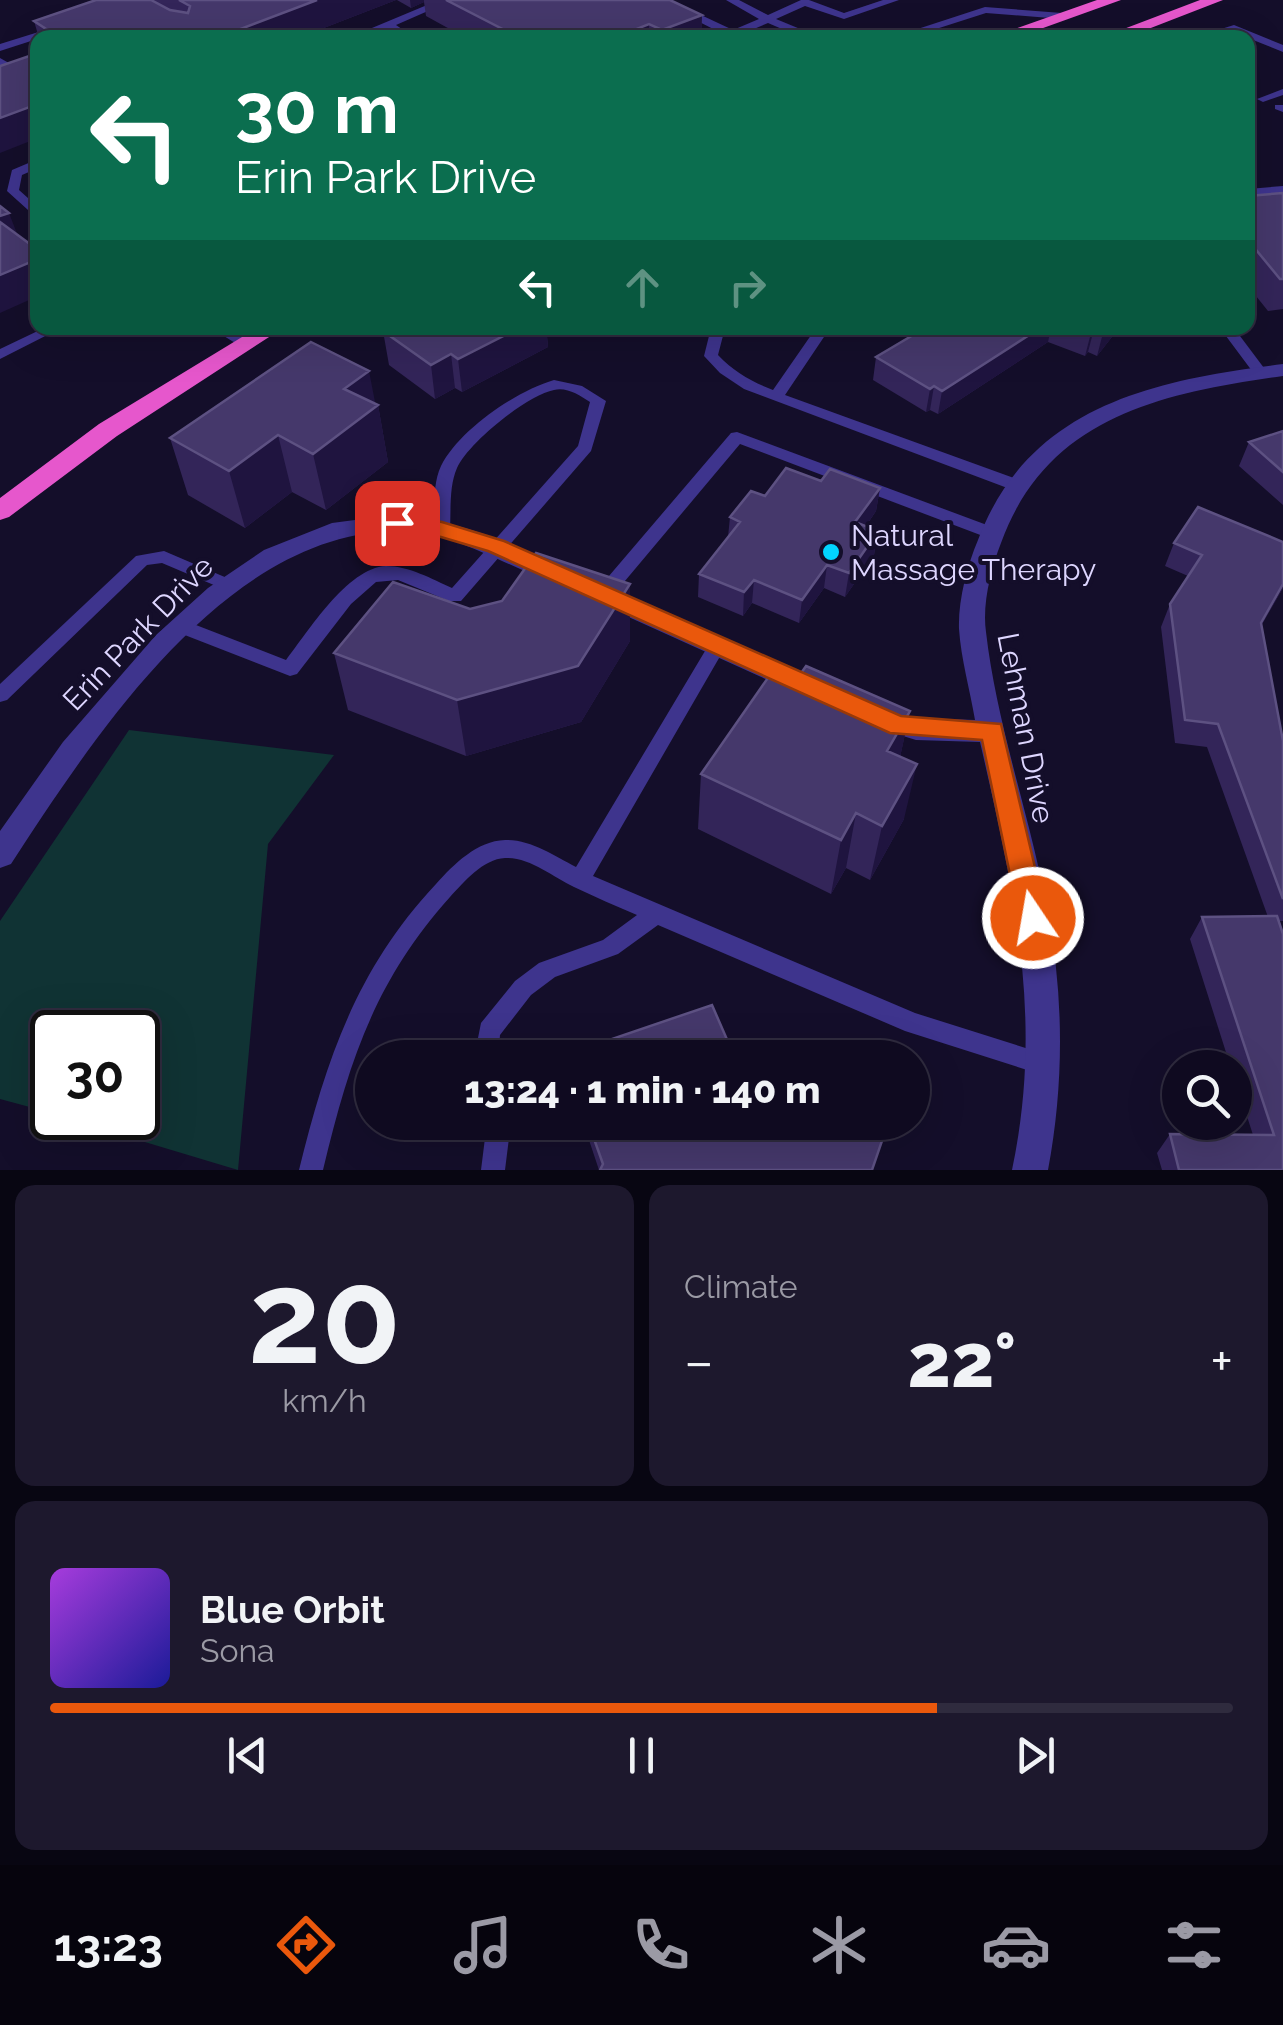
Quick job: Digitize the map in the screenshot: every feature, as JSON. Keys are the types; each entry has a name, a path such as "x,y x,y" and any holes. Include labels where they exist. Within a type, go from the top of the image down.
{"highway":[{"path":"1021,30 1113,0"},
{"path":"1131,30 1215,0"},
{"path":"0,511 108,430 259,335"}],"street":[{"name":"Lehman Drive","path":"1030,1170 1043,1064 1044,1011 1033,918 972,626 974,582 989,532 1016,485 1048,450 1121,404 1198,381 1272,371"},
{"name":"Erin Park Drive","path":"0,855 81,738 127,683 228,584 276,554 342,528 397,523 442,530 496,546 899,726 992,731"}],"lane":[{"path":"372,30 448,0"},
{"path":"661,0 725,30"},
{"path":"731,0 789,30"},
{"path":"750,30 805,1 848,16 894,0"},
{"path":"921,30 985,10 1062,16"},
{"path":"387,24 397,30"},
{"path":"55,30 70,25"},
{"path":"1255,37 1283,49"},
{"path":"0,48 30,38"},
{"path":"1256,48 1270,43"},
{"path":"0,60 19,73 0,80"},
{"path":"1263,99 1281,92"},
{"path":"30,167 16,173 12,191 30,208"},
{"path":"1255,193 1283,190"},
{"path":"0,355 40,335"},
{"path":"231,335 245,343"},
{"path":"716,335 711,356 738,381 1016,485"},
{"path":"776,397 818,335"},
{"path":"1233,335 1272,371"},
{"path":"183,628 290,669 356,588 371,576 397,574 455,596 585,446 598,410 594,397 570,387 551,386 517,403 478,434 454,459 447,473 442,530"},
{"path":"603,595 736,437 989,532"},
{"path":"0,696 142,560 164,557 228,584"},
{"path":"580,880 717,646"},
{"path":"310,1170 342,1055 375,976 432,901 472,864 498,849 518,850 656,914 914,1023 1043,1064"},
{"path":"488,1040 489,1031 522,988 548,970 604,950 656,914"},
{"path":"493,1170 497,1140"}],"green space":[{"path":"129,730 334,755 268,844 238,1170 138,1140 160,1140 160,1010 30,1010 30,1107 0,1099 0,921"}],"building":[{"path":"96,0 151,0 170,10 188,13 190,6 179,0 317,0 238,30 48,30 34,21"},
{"path":"446,0 670,0 702,15 662,30 649,24 634,30 504,30"},
{"path":"30,56 30,107 0,118 0,66"},
{"path":"1283,193 1283,279 1255,249 1255,195"},
{"path":"0,222 30,244 30,262 0,275"},
{"path":"389,335 505,335 458,359 451,354 431,365"},
{"path":"913,335 1029,335 942,391 934,386 930,389 876,357"},
{"path":"311,342 369,371 344,389 378,405 313,454 278,435 229,471 170,438"},
{"path":"1283,431 1283,472 1249,442"},
{"path":"786,468 821,481 830,469 880,488 855,522 878,531 849,573 827,565 802,600 754,580 744,592 699,574 740,522 730,517 751,491 765,496"},
{"path":"1198,507 1283,542 1283,584 1261,623 1283,741 1283,899 1218,724 1185,720 1170,604 1202,555 1174,543"},
{"path":"536,553 630,584 578,666 457,700 334,653 393,582 470,609 502,601"},
{"path":"806,666 910,711 887,751 917,764 882,826 856,813 841,840 701,774 772,672 795,682"},
{"path":"1277,916 1283,934 1283,1170 1179,1170 1172,1140 1252,1140 1252,1135 1274,1135 1252,1068 1252,1050 1246,1050 1202,917"},
{"path":"712,1005 727,1040 609,1040"},
{"path":"594,1140 882,1140 872,1170 600,1170 603,1164"}],"place":[{"name":"Natural Massage Therapy","path":"831,552"}],"route":[{"path":"397,523 442,530 496,546 899,726 992,731 1033,918"}]}
